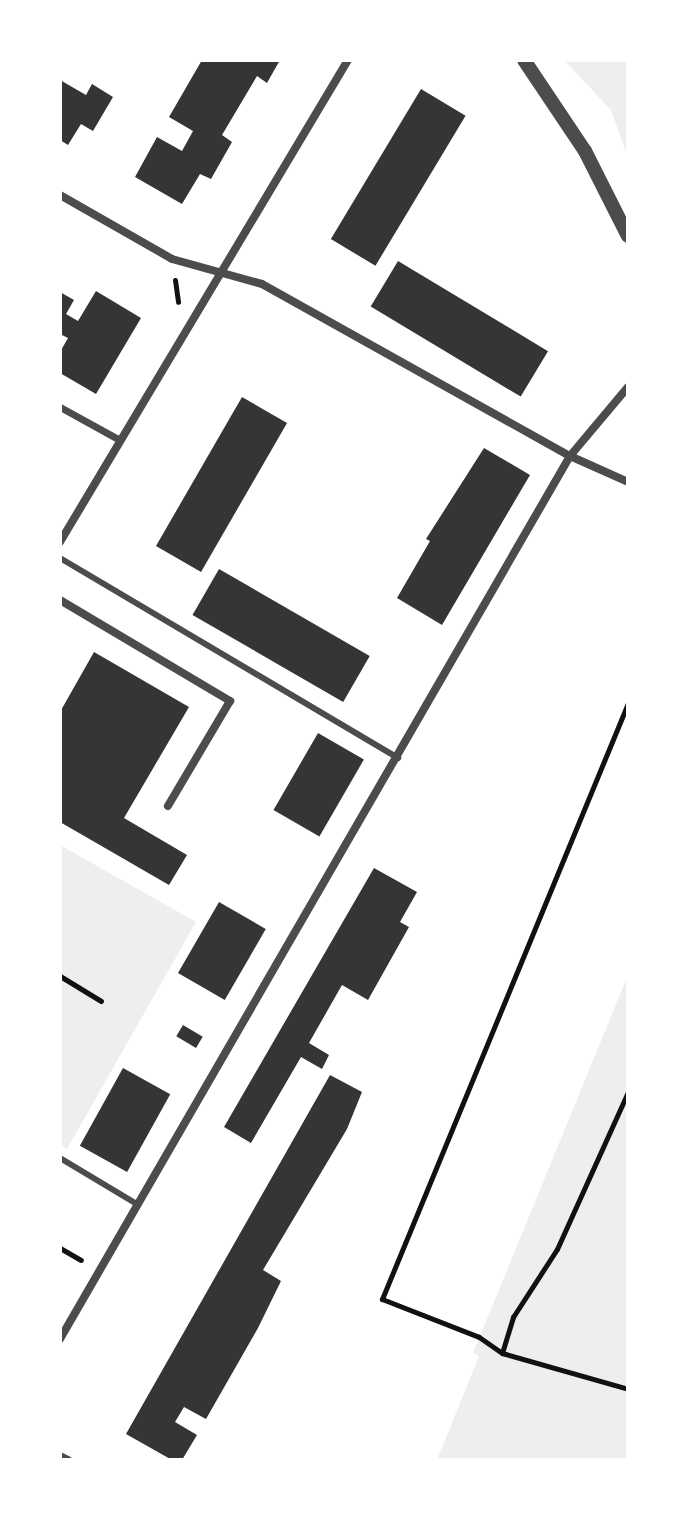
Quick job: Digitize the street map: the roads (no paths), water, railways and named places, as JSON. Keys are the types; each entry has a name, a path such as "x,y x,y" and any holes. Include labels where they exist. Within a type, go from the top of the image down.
{"street":[{"path":"60,542 118,439 222,273 348,60"},
{"path":"524,60 585,151 628,236"},
{"path":"60,195 172,259 262,284 570,456 628,482"},
{"path":"60,1339 570,456 628,387"},
{"path":"60,407 118,439"},
{"path":"60,600 230,701 168,806"},
{"path":"60,1456 68,1460"}],"lane":[{"path":"60,558 398,758"},
{"path":"60,1158 137,1204"}]}
